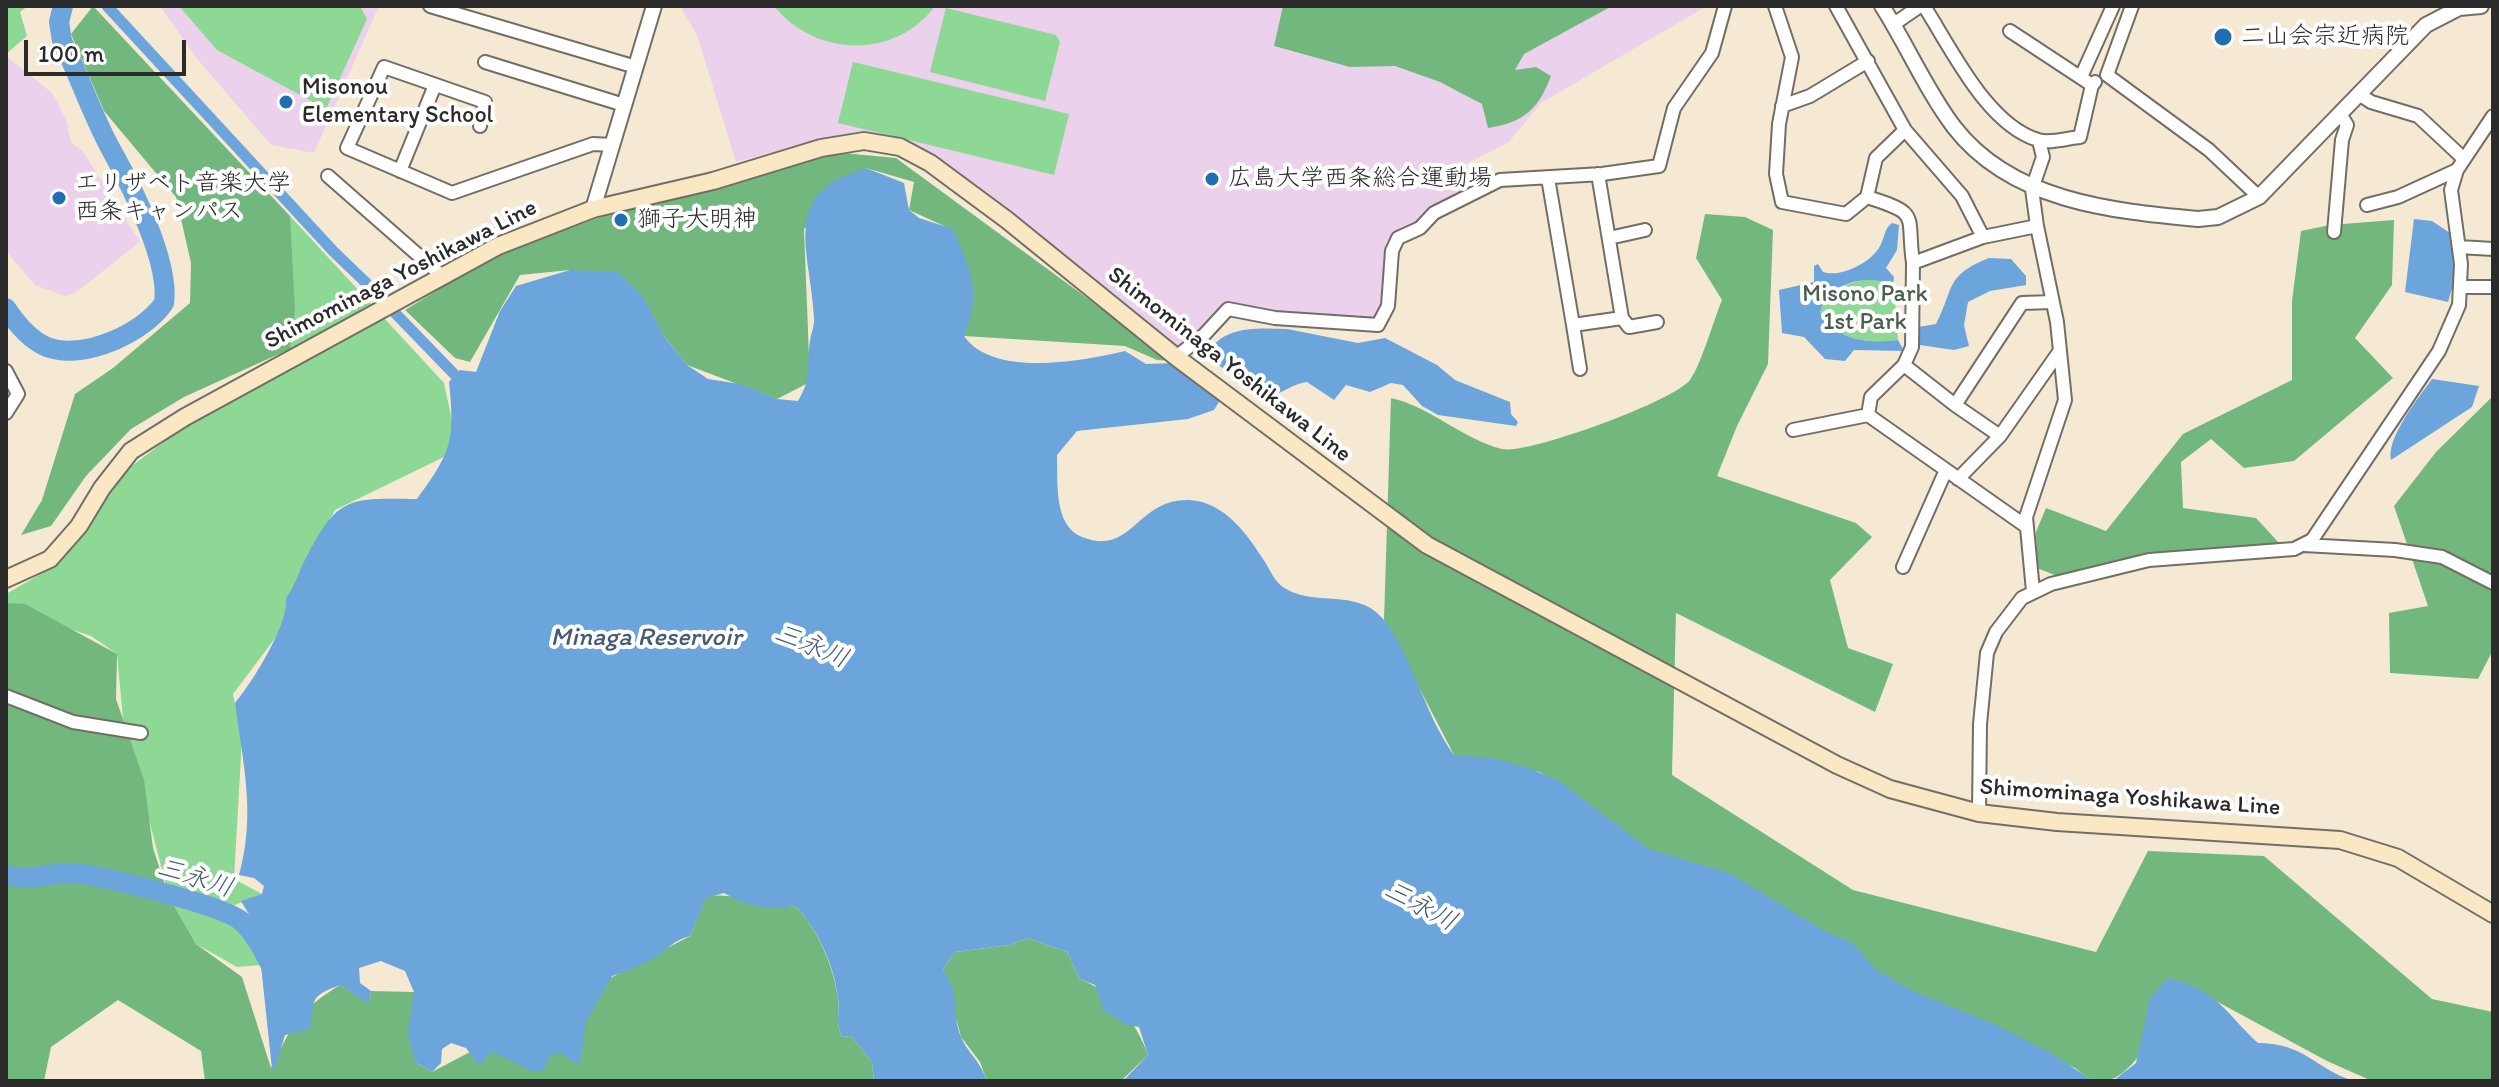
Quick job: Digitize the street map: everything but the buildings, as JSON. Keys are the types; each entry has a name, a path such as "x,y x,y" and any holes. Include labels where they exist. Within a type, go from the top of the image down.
{"main road":[{"name":"Shimominaga Yoshikawa Line","path":"6,579 50,559 79,526 102,488 131,451 185,417 498,246 593,209 713,181 821,148 864,141 900,147 930,163 1007,220 1176,357 1427,545 1837,765 1890,789 1979,813 2104,825 2340,840 2398,858 2433,875 2493,914"}],"street":[{"path":"430,6 636,67"},
{"path":"593,209 654,6"},
{"path":"1176,357 1204,335 1228,309 1291,319 1378,325 1388,306 1392,251 1398,238 1420,228 1434,213 1465,201 1500,180 1598,174 1659,166 1674,108 1712,53 1725,6"},
{"path":"1775,6 1792,57 1782,106 1776,174 1782,202 1846,214 1867,197 1876,158 1905,130"},
{"path":"1836,6 1905,130 1962,196 1983,237"},
{"path":"1882,6 1954,126 1984,158 2032,189 2198,219 2218,217 2259,197 2426,25 2460,7 2481,6"},
{"path":"1894,24 1922,6 1986,101 2004,122 2039,141 2080,137 2092,85 2099,75 2107,75 2209,150 2259,197"},
{"path":"2081,77 2113,6"},
{"path":"2107,75 2132,6"},
{"path":"2010,31 2052,62 2092,85"},
{"path":"1782,106 1810,96 1868,61"},
{"path":"485,62 624,105"},
{"path":"480,126 485,102 384,67 347,148 452,193 593,144 612,145"},
{"path":"400,171 435,85"},
{"path":"2359,94 2371,102 2418,116 2461,164"},
{"path":"2334,232 2342,140 2347,125 2340,114"},
{"path":"2304,545 2320,528 2428,371 2455,314 2460,287 2459,247 2451,190 2461,164 2493,116"},
{"path":"2033,591 2026,517 2065,400 2053,302 2032,189 2043,157 2039,141"},
{"path":"2367,205 2398,197 2461,164"},
{"path":"1598,174 1622,318 1629,327 1657,322"},
{"path":"328,176 442,276"},
{"path":"1548,178 1580,369"},
{"path":"1867,197 1906,211 1911,222 1913,263 1912,347 1904,365 1871,397 1868,415"},
{"path":"1913,263 1983,237 2037,226"},
{"path":"1609,238 1645,230"},
{"path":"2459,247 2493,249"},
{"path":"2460,287 2493,287"},
{"path":"1955,405 2022,303 2053,302"},
{"path":"1573,325 1622,318"},
{"path":"1958,479 2000,436 2059,352"},
{"path":"1904,365 2000,436"},
{"path":"6,371 18,394 6,413"},
{"path":"1793,430 1868,415 2027,527"},
{"path":"1903,567 1946,470"},
{"path":"1979,813 1980,724 1987,653 2011,611 2033,591 2149,560 2270,551 2304,545 2395,550 2442,557 2493,583"},
{"path":"6,696 73,722 141,733"}],"shaded area":[{"name":"Misonou Elementary School","path":"160,6 379,6 314,153 271,145 198,60"},
{"name":"広島大学西条総合運動場","path":"680,6 1707,6 1541,103 1509,142 1465,164 1462,198 1394,236 1382,306 1373,320 1354,322 1227,306 1176,349 936,159 856,136 808,143 736,162 697,35"},
{"name":"エリザベト音楽大学 西条キャンパス","path":"6,56 52,93 66,119 71,142 84,153 140,242 75,293 65,296 35,285 6,251"}],"green space":[{"path":"6,6 28,6 20,12 27,36 6,54"},
{"path":"93,6 290,216 295,311 290,349 184,397 131,429 86,476 51,526 21,535 42,500 75,394 113,368 190,303 191,263 176,197 104,111 71,34"},
{"path":"179,6 360,6 367,19 326,109 217,50"},
{"path":"774,6 935,6 918,24 898,36 877,43 854,45 810,35 791,23"},
{"path":"1283,6 1612,6 1524,54 1515,70 1536,67 1551,76 1546,88 1535,106 1520,118 1488,128 1482,104 1440,82 1395,66 1350,67 1274,46"},
{"path":"946,8 1056,35 1060,42 1045,101 930,72"},
{"path":"853,62 1069,114 1054,175 838,123"},
{"path":"822,151 896,158 1173,361 1157,360 1125,346 964,336 944,226 909,210 914,182 866,168 804,229 810,382 777,399 687,365 664,336 570,270 520,275 470,362 455,358 405,310 488,259 595,219 727,185"},
{"path":"1705,214 1745,217 1773,230 1768,364 1737,426 1717,476 1856,523 1872,537 1830,580 1848,648 1893,664 1875,712 1676,613 1672,775 1853,890 2096,952 2148,851 2264,856 2432,999 2493,1012 2493,1081 2372,1081 2327,1061 2179,981 2157,1027 2136,1060 2110,1080 2096,1081 2075,1068 1844,967 1649,850 1540,772 1454,755 1384,620 1391,398 1420,408 1487,444 1502,449 1517,449 1599,425 1678,389 1694,373 1722,300 1696,258"},
{"path":"290,216 444,383 454,430 446,456 335,510 301,573 279,633 233,694 242,738 234,879 262,894 230,907 261,965 237,967 196,944 169,897 123,719 117,654 91,636 6,607 6,594 60,563 102,488 289,349"},
{"path":"2394,220 2392,285 2355,338 2393,378 2294,461 2244,468 2211,439 2181,462 2183,508 2256,518 2280,544 2185,556 2067,580 2037,568 2036,532 2046,508 2106,531 2183,434 2292,380 2292,301 2301,231 2330,225"},
{"name":"Misono Park 1st Park","path":"1879,278 1894,284 1898,340 1854,338 1835,329 1820,313 1828,297 1843,286"},
{"path":"2493,396 2493,650 2478,679 2390,673 2389,613 2428,606 2394,506 2436,452"},
{"path":"6,603 25,604 117,654 116,699 144,780 153,848 169,897 196,944 242,977 271,1068 297,1020 340,985 369,1003 371,991 414,992 415,1062 432,1072 690,936 706,897 729,896 771,906 795,906 811,925 833,974 842,1037 851,1036 872,1062 874,1081 205,1081 201,1051 118,1000 51,1047 44,1081 6,1081"},
{"path":"1028,938 1067,952 1080,979 1113,1000 1130,1020 1148,1055 1121,1081 987,1081 980,1062 961,1037 943,969 955,952 1009,945"}],"water":[{"name":"Minaga Reservoir","path":"866,168 904,183 909,210 919,218 953,229 972,282 972,306 964,336 978,349 1017,362 1040,363 1086,359 1125,351 1146,364 1176,363 1222,397 1214,410 1188,419 1077,431 1057,455 1059,501 1066,523 1073,531 1099,541 1112,539 1124,534 1157,508 1172,502 1189,500 1214,507 1243,531 1283,587 1308,596 1362,604 1384,620 1404,653 1435,722 1454,755 1492,758 1529,768 1559,781 1649,849 1729,873 1828,933 1852,942 1876,970 1915,992 1996,1025 2051,1053 2093,1081 1123,1081 1148,1055 1139,1027 1127,1025 1103,1010 1095,985 1080,979 1067,952 1028,938 1009,945 955,952 943,969 952,986 961,1037 987,1081 874,1081 872,1062 851,1036 842,1037 833,974 811,925 795,906 758,906 724,893 706,898 690,936 645,963 612,976 586,1022 580,1063 574,1063 561,1053 550,1055 546,1067 537,1072 491,1052 479,1066 466,1048 451,1043 442,1049 441,1063 432,1072 415,1062 408,1032 414,992 405,971 381,961 359,968 360,983 371,991 369,1004 340,985 318,996 313,1005 310,1029 285,1035 275,1068 272,1069 257,928 241,901 262,894 264,886 254,878 239,875 247,831 247,810 235,703 251,682 276,637 286,598 327,522 348,505 360,501 417,499 438,469 448,445 451,432 449,382 460,370 476,372 500,311 516,286 570,270 618,272 643,297 664,336 687,365 708,379 740,384 777,399 798,401 807,378 814,320 806,247 810,209 820,193 838,179"},
{"path":"2414,219 2432,221 2450,233 2455,278 2448,302 2405,292"},
{"path":"1892,223 1899,225 1897,250 1886,268 1894,277 1893,285 1872,280 1850,283 1831,294 1820,313 1844,334 1864,340 1898,340 1904,351 1854,350 1845,361 1825,359 1804,337 1782,333 1779,290 1814,282 1814,266 1818,264 1823,272 1838,273 1863,263 1876,252"},
{"path":"1989,258 2011,259 2026,276 2026,285 1990,291 1968,302 1964,325 1969,346 1954,350 1913,344 1918,327 1936,324 1957,277"},
{"path":"1287,329 1358,343 1385,338 1437,365 1455,380 1510,402 1511,414 1518,422 1516,426 1438,415 1422,406 1403,385 1391,383 1370,392 1346,385 1334,400 1307,382 1263,397 1206,356 1221,339 1241,330"},
{"path":"2432,379 2479,386 2472,407 2391,460 2398,429"},
{"path":"2168,978 2210,996 2258,1043 2287,1047 2354,1081 2113,1081 2136,1063 2150,998"}],"waterway":[{"path":"6,308 24,330 41,344 62,350 78,350 112,342 128,334 155,314 164,303 161,267 148,226 62,41 59,22 63,6"},
{"path":"107,6 334,252 382,298"},
{"path":"395,313 455,375"},
{"name":"三永川","path":"6,875 23,878 64,873 87,875 209,907 240,920 258,942 271,966"}],"place":[{"name":"二山会宗近病院","path":"2223,37"},
{"name":"Misonou Elementary School","path":"286,102"},
{"name":"広島大学西条総合運動場","path":"1212,179"},
{"name":"エリザベト音楽大学 西条キャンパス","path":"59,198"},
{"name":"獅子大明神","path":"621,220"}]}
